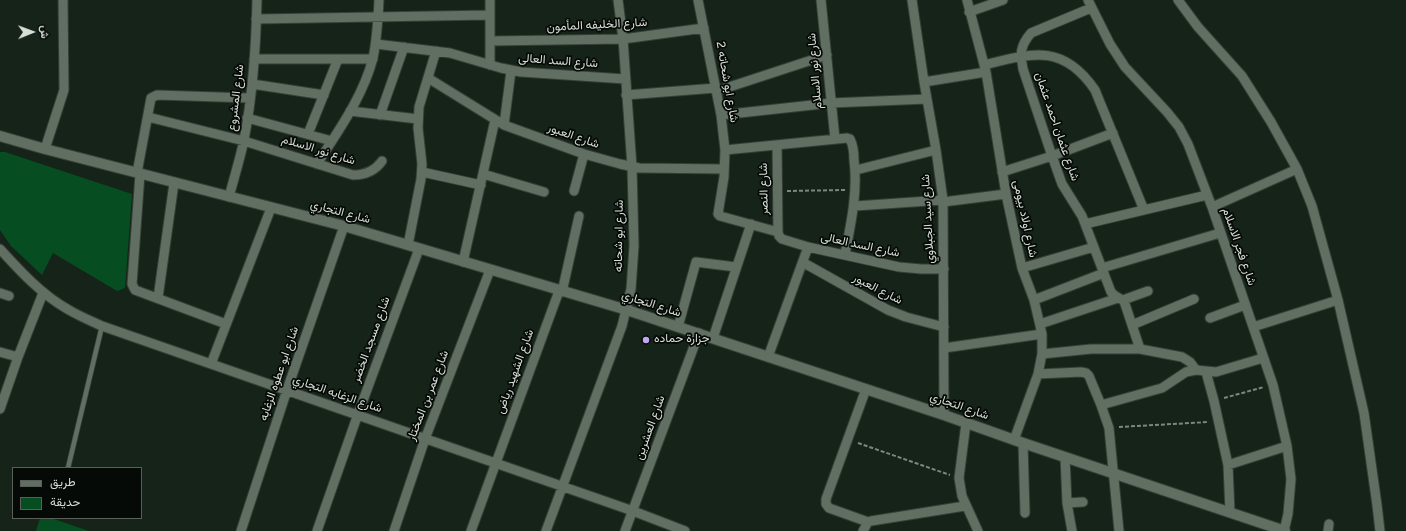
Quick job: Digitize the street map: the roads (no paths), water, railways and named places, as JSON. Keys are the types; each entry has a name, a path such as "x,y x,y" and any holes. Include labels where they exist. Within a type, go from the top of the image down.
{"street":[{"path":"45,149 64,90 63,0"},
{"name":"شارع المشروع","path":"229,197 244,141 252,84 256,0"},
{"path":"317,164 350,111 367,77 376,44 379,0"},
{"path":"376,44 463,56 490,65 490,0"},
{"name":"شارع ابو شحاته","path":"546,531 622,326 627,310 632,274 634,246 632,167 623,39 618,0"},
{"name":"شارع ابو شحاته 2","path":"698,0 721,115 725,150 718,214 720,216 751,224"},
{"name":"شارع نور الاسلام","path":"821,0 835,139"},
{"name":"شارع سيد الجبلاوي","path":"912,0 943,201 944,415"},
{"name":"شارع اولاد بيومى","path":"967,0 985,68 1006,194 1022,268 1034,300 1042,334 1042,354 1038,374 1018,442"},
{"path":"969,12 1003,0"},
{"path":"1178,0 1198,27 1242,76 1271,122 1296,169 1312,206 1338,300 1364,413 1380,531"},
{"path":"1020,56 1025,40 1031,33 1090,4"},
{"name":"شارع فجر الاسلام","path":"1090,4 1110,44 1125,67 1179,127 1188,144 1212,207 1273,385 1287,446 1291,479 1288,514 1284,531"},
{"path":"256,19 490,15"},
{"name":"شارع الخليفه المأمون","path":"490,41 623,39 704,28"},
{"path":"380,115 404,47"},
{"path":"408,246 422,172 418,119 419,108 436,52"},
{"path":"924,82 985,68 1020,56 1035,54 1049,56 1076,68 1087,78 1095,90 1144,210"},
{"path":"626,94 716,90 827,55"},
{"name":"شارع عثمان احمد عثمان","path":"1020,56 1023,69 1062,184 1078,208 1112,294 1121,299 1140,349"},
{"path":"254,59 372,59"},
{"path":"308,134 338,59"},
{"name":"شارع السد العالى","path":"490,65 511,71 626,79"},
{"path":"504,125 511,71"},
{"name":"شارع العبور","path":"428,78 504,125 584,154 632,167 647,169 724,169"},
{"path":"252,84 324,95"},
{"path":"226,324 135,290 132,284 138,174 151,98 153,96 250,98"},
{"path":"721,115 831,103 927,99"},
{"path":"350,111 418,119"},
{"name":"شارع نور الاسلام","path":"148,117 244,141 347,174 358,175 369,172 379,166 382,161"},
{"path":"247,118 332,141"},
{"path":"463,262 495,120"},
{"path":"1002,172 1052,156 1113,133"},
{"name":"شارع التجاري","path":"0,136 138,174 344,226 627,310 944,415 1018,442 1284,531"},
{"path":"725,150 849,138 851,140 856,170 856,190 845,254"},
{"name":"شارع النصر","path":"777,146 778,232"},
{"path":"856,170 936,150"},
{"path":"574,191 584,154"},
{"path":"1212,207 1296,169"},
{"path":"422,172 481,185"},
{"path":"483,174 544,192"},
{"path":"158,298 174,183"},
{"path":"854,206 943,201 1006,194"},
{"path":"1085,224 1207,195"},
{"path":"211,364 271,208"},
{"name":"شارع الشهيد رياض","path":"470,531 560,291 579,216"},
{"path":"713,338 751,224"},
{"name":"شارع السد العالى","path":"751,224 778,232 782,239 808,247 898,267 944,269"},
{"name":"شارع ابو عطوه الزغابه","path":"241,531 287,390 344,226"},
{"path":"1034,300 1103,270 1220,233"},
{"path":"768,357 804,263 808,247"},
{"path":"1022,268 1094,247"},
{"name":"شارع الزغابه التجاري","path":"0,249 43,293 69,310 102,326 495,462 685,531"},
{"name":"شارع مسجد الخضر","path":"317,531 358,414 419,249"},
{"path":"678,327 696,262 736,267"},
{"name":"شارع العبور","path":"804,263 888,310 906,317 944,327"},
{"name":"شارع عمر بن المختار","path":"394,531 425,439 490,270"},
{"path":"1040,324 1148,291"},
{"path":"0,293 9,296"},
{"path":"0,409 43,293"},
{"path":"1132,325 1194,299"},
{"path":"1253,327 1338,300"},
{"path":"1210,318 1245,305"},
{"name":"شارع العشرين","path":"626,531 699,333"},
{"path":"944,348 1042,334"},
{"path":"1042,354 1091,349 1140,349 1182,357 1190,362 1196,370"},
{"path":"0,352 18,357"},
{"path":"1101,405 1162,388 1186,372 1196,370 1216,372 1263,358"},
{"path":"1038,374 1081,372 1086,373 1089,376 1109,428 1119,531"},
{"path":"1206,372 1228,465 1230,512"},
{"path":"866,389 826,499 826,504 829,508 868,522 965,506"},
{"path":"966,423 959,478 965,506 978,531"},
{"path":"1018,442 1025,513"},
{"path":"1228,465 1287,446"},
{"path":"1065,457 1067,503 1072,531"},
{"path":"1067,503 1083,502"},
{"path":"863,531 868,522"}],"lane":[{"path":"68,467 102,326"}],"place":[{"name":"جزارة حماده","path":"646,340"}]}
